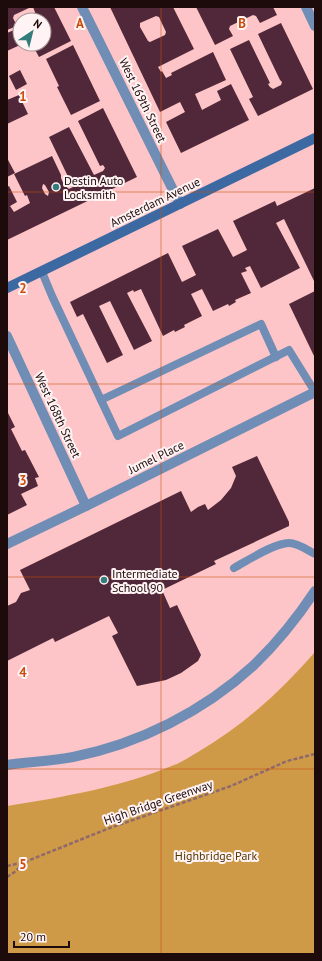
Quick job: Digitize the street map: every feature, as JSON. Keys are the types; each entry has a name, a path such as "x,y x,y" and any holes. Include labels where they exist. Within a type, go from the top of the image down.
{"main road":[{"name":"Amsterdam Avenue","path":"7,288 315,138"}],"street":[{"name":"West 169th Street","path":"82,7 180,204"},
{"path":"306,7 315,26"},
{"name":"West 168th Street","path":"7,336 86,506"},
{"name":"Jumel Place","path":"7,544 315,392"},
{"path":"7,765 73,757 112,746 136,738 190,712 234,682 253,665 287,628 315,591"}],"lane":[{"path":"42,272 118,436 289,350 315,392"},
{"path":"101,400 261,324 276,357"},
{"path":"234,568 277,545 289,543 300,546 315,554"}],"path":[{"name":"High Bridge Greenway","path":"7,866 25,862 106,829 231,786 287,761 315,754"},
{"path":"7,877 25,862"}],"green space":[{"name":"Highbridge Park","path":"315,652 315,954 7,954 7,806 71,795 113,785 154,773 180,762 215,742 261,707"}],"building":[{"path":"7,7 31,7 20,12 12,12 12,28 7,30"},
{"path":"33,7 54,7 71,41 52,50 52,12 35,12"},
{"path":"110,7 173,7 194,49 158,67 161,72 162,71 166,78 172,75 171,73 213,52 226,80 195,94 202,110 221,100 217,91 231,84 249,120 181,153 166,122 185,112 180,102 160,112","holes":["156,16 159,17 166,32 165,35 150,42 140,27 140,23"]},
{"path":"196,7 273,7 277,15 260,23 256,16 253,15 230,26 229,29 233,36 215,45"},
{"path":"281,23 313,89 258,116 249,99 253,97 230,49 249,40 270,83 268,84 270,87 273,89 281,85 282,82 258,34"},
{"path":"12,31 12,49 7,51 7,33"},
{"path":"73,45 100,101 71,115 57,87 59,86 46,59"},
{"path":"36,52 49,52 39,57"},
{"path":"20,70 27,84 16,90 9,76"},
{"path":"19,95 28,114 7,124 7,100"},
{"path":"103,108 137,177 7,240 7,187 9,186 17,202 10,206 14,212 30,203 27,195 25,196 14,174 52,156 64,185 69,189 73,187 49,137 69,127 94,175 103,171 105,168 103,165 100,166 78,121","holes":["43,184 49,192 48,196 42,188"]},
{"path":"7,158 15,173 7,177"},
{"path":"315,188 315,283 284,219 276,223 300,268 261,288 250,266 245,268 247,271 241,273 251,293 235,300 236,302 229,306 228,304 213,311 202,289 191,294 202,316 184,325 185,327 175,332 174,330 163,336 141,289 134,292 133,290 127,293 152,341 134,350 110,301 99,306 123,355 107,363 83,314 77,317 70,302 168,253 182,282 196,275 182,246 218,229 233,257 247,250 233,221 275,201 277,206"},
{"path":"315,291 315,358 289,304"},
{"path":"7,411 15,427 11,429 22,451 25,450 39,477 35,478 38,486 21,494 27,505 7,515"},
{"name":"Intermediate School 90","path":"257,456 289,522 289,526 214,561 216,564 162,590 170,608 177,605 201,655 198,661 181,673 166,680 137,686 112,636 118,633 109,616 55,642 53,638 7,661 7,606 16,602 21,593 30,590 20,570 181,491 191,512 205,504 208,510 221,500 231,488 236,476 232,467"}],"place":[{"name":"Destin Auto Locksmith","path":"56,187"},
{"name":"Intermediate School 90","path":"104,580"}]}
